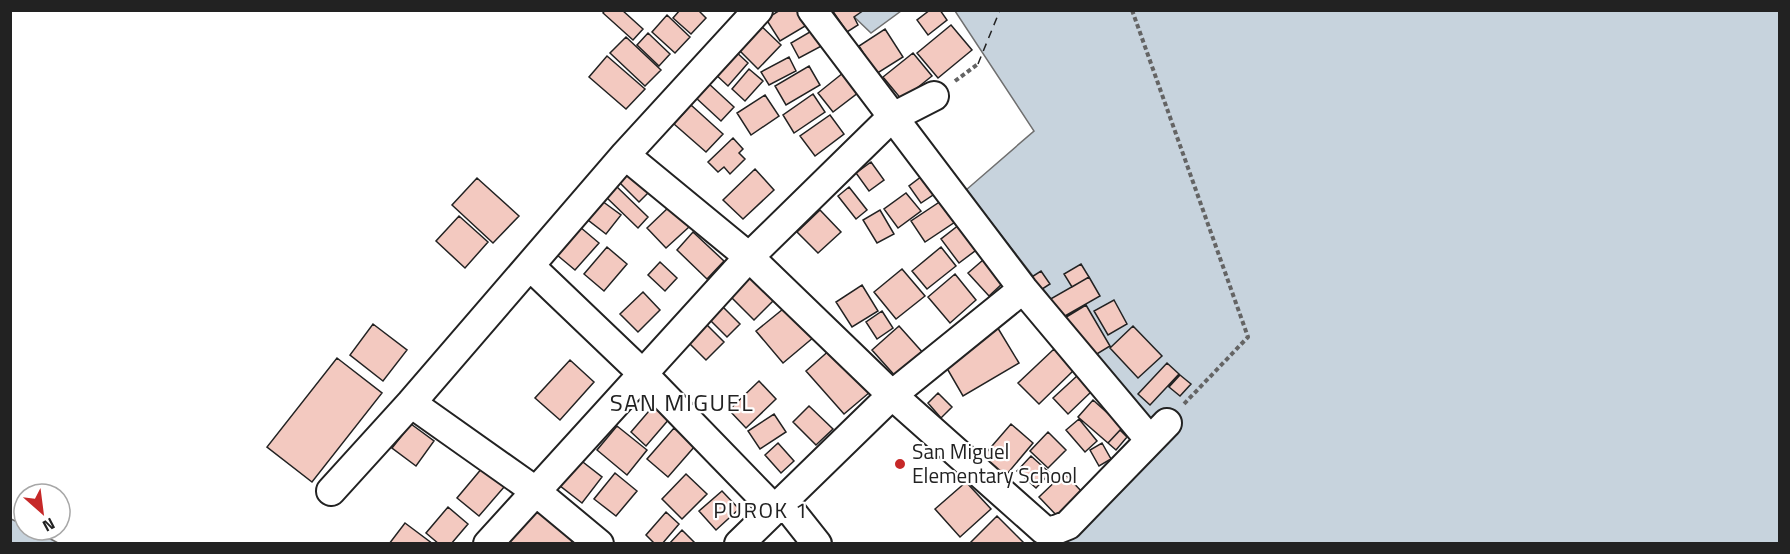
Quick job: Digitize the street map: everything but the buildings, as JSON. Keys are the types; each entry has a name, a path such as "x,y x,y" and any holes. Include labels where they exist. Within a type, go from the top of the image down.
{"street":[{"path":"331,491 411,404 625,155 758,10"},
{"path":"625,155 748,257 892,395 1048,531 1068,525 1158,431 1023,290 891,118 812,10"},
{"path":"488,543 748,257 891,118 934,96"},
{"path":"530,266 817,543"},
{"path":"739,543 892,395 1023,290"},
{"path":"411,404 534,490 599,543"}],"path":[{"path":"1131,10 1248,337 1158,431"}],"shaded area":[{"path":"848,11 901,11 871,33"},
{"path":"955,11 1779,11 1779,543 1055,543 1156,434 966,190 1034,131"},
{"path":"11,519 12,542 58,543 11,543"}],"ferry route":[{"path":"978,64 1000,10"}],"place":[{"name":"San Miguel Elementary School","path":"900,464"}],"district":[{"name":"SAN MIGUEL","path":"682,403"},
{"name":"PUROK 1","path":"761,510"}]}
